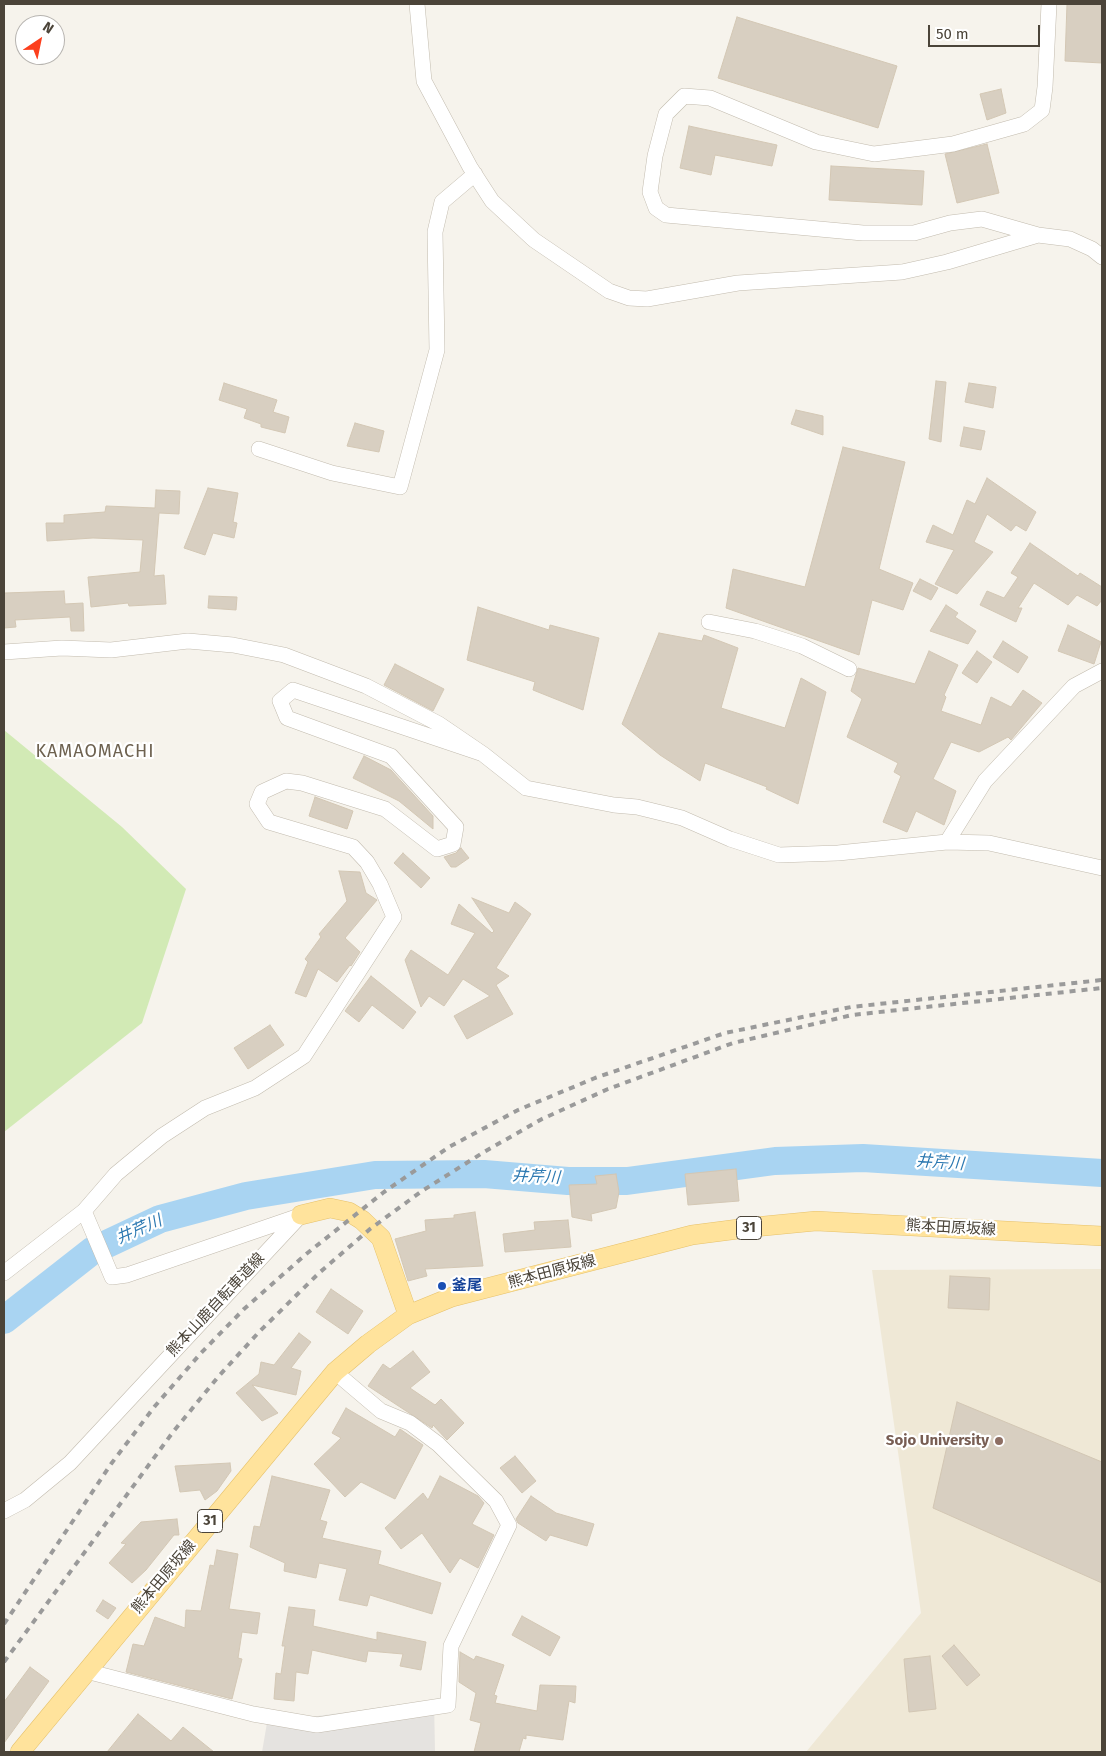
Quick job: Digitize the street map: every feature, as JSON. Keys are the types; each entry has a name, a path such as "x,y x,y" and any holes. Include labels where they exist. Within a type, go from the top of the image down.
{"main road":[{"path":"301,1215 330,1208 349,1212 362,1220 381,1238 408,1315"},
{"name":"熊本田原坂線","path":"20,1752 335,1372 368,1344 408,1315 452,1297 692,1235 754,1227 816,1221 1102,1236"}],"street":[{"path":"417,4 424,81 492,201 534,240 569,266 609,291 629,298 667,297 738,283 870,276 902,272 947,262 1038,235"},
{"path":"1050,4 1042,110 1024,124 953,144 874,154 816,142 710,98 684,96 666,114 655,156 650,192 656,208 666,215 872,233 914,233 950,223 982,219 1038,235 1070,239 1092,249 1102,257"},
{"path":"259,448 332,473 400,486 437,350 435,232 442,202 475,174"},
{"path":"709,622 755,631 802,646 849,669"},
{"path":"4,652 62,648 111,650 188,641 233,645 284,655 366,686 439,724 483,754 526,788 614,806 637,807 682,818 730,839 779,855 838,853 947,842 990,843 1102,868"},
{"path":"947,842 986,781 1074,686 1102,671"},
{"path":"4,1273 84,1212 116,1174 162,1136 205,1108 255,1088 304,1056 394,917 380,884 367,862 353,847 269,822 257,804 262,792 286,781 302,783 385,809 437,849 452,844 456,827 391,756 287,718 280,701 293,690 483,754"},
{"path":"84,1212 112,1277 127,1275 301,1215"},
{"name":"熊本山鹿自転車道線","path":"4,1511 25,1500 70,1463 301,1215"},
{"path":"86,1671 253,1714 317,1725 448,1705 451,1646 509,1525 496,1501 438,1444 410,1423 381,1411 335,1372"}],"shaded area":[{"name":"Sojo University","path":"1102,1269 1102,1752 806,1752 921,1613 872,1270"},
{"path":"434,1700 435,1752 262,1752 267,1723"}],"green space":[{"path":"4,730 122,827 186,889 142,1023 4,1132"}],"building":[{"path":"1067,4 1102,4 1102,63 1065,61"},
{"path":"737,17 897,66 878,128 718,78"},
{"path":"1001,89 1006,113 987,120 980,94"},
{"path":"689,126 777,145 772,166 715,155 711,175 680,168"},
{"path":"987,144 999,193 957,203 945,154"},
{"path":"831,166 924,171 922,205 829,200"},
{"path":"936,381 946,382 941,442 929,439"},
{"path":"224,383 277,400 273,412 289,417 285,433 261,427 261,424 244,418 247,409 219,400"},
{"path":"969,383 996,387 993,408 965,402"},
{"path":"796,410 823,416 823,435 791,424"},
{"path":"355,423 384,431 379,452 347,446"},
{"path":"964,427 985,431 981,450 960,446"},
{"path":"843,447 905,462 879,569 913,583 903,610 872,600 859,655 726,608 733,569 805,587"},
{"path":"987,478 1036,512 1026,531 1016,525 1011,531 987,514 974,542 993,552 957,594 935,584 954,550 926,542 933,525 953,535 967,500 975,504"},
{"path":"208,488 238,493 233,522 237,523 234,538 213,533 205,555 184,548"},
{"path":"156,490 180,491 179,514 159,513 154,576 164,575 166,604 129,606 128,603 91,607 88,577 140,572 143,540 93,538 47,541 46,523 64,523 64,515 105,512 106,506 155,508"},
{"path":"1030,543 1078,576 1080,573 1102,587 1102,600 1097,606 1077,595 1068,605 1034,583 1018,608 1022,608 1016,622 980,605 987,591 1004,598 1018,577 1011,573"},
{"path":"920,579 938,588 931,600 913,591"},
{"path":"64,591 65,604 83,603 84,631 71,631 70,617 15,620 16,627 4,628 4,593"},
{"path":"209,596 237,597 236,610 208,608"},
{"path":"946,605 958,613 955,617 976,631 968,644 930,631"},
{"path":"478,607 549,630 550,625 599,638 583,710 533,690 535,682 467,660"},
{"path":"1068,625 1101,642 1094,664 1058,651"},
{"path":"659,633 702,641 704,635 738,648 721,708 785,728 801,678 826,692 798,804 766,789 767,787 705,763 700,781 660,755 622,724"},
{"path":"1003,641 1028,657 1018,673 993,657"},
{"path":"929,651 958,665 944,695 946,697 941,711 981,725 991,697 1011,707 1023,690 1042,703 1011,740 1008,737 979,752 951,742 933,779 956,791 944,825 916,811 907,832 883,822 901,776 894,772 898,763 847,737 862,699 851,691 858,668 915,684"},
{"path":"977,651 992,662 977,683 962,673"},
{"path":"395,664 444,689 433,711 384,685"},
{"path":"364,756 391,770 433,816 433,829 399,801 353,778"},
{"path":"315,797 353,811 347,829 309,816"},
{"path":"461,848 469,858 456,867 451,867 444,857 456,853"},
{"path":"403,853 430,878 421,888 394,863"},
{"path":"339,871 360,872 366,893 377,900 345,938 360,952 351,966 337,982 318,969 306,997 295,993 308,962 305,959 321,937 319,934 347,901"},
{"path":"472,898 509,913 515,902 531,914 496,968 509,976 496,985 513,1014 467,1039 454,1016 490,996 463,979 444,1006 429,996 421,1007 405,960 411,950 448,975 475,933 451,924 459,904 492,933 494,931"},
{"path":"371,976 416,1012 403,1029 372,1005 359,1022 345,1011"},
{"path":"270,1025 284,1045 248,1069 234,1048"},
{"path":"736,1169 739,1201 688,1205 685,1174"},
{"path":"616,1174 619,1192 616,1208 591,1214 592,1221 572,1217 569,1185 597,1184 595,1176"},
{"path":"475,1212 483,1266 425,1269 427,1276 408,1281 395,1239 426,1231 425,1220 454,1218 454,1215"},
{"path":"568,1220 571,1247 505,1252 503,1234 535,1230 534,1222"},
{"path":"950,1276 990,1278 989,1310 948,1308"},
{"path":"331,1289 363,1311 348,1334 316,1312"},
{"path":"299,1333 311,1342 291,1368 301,1371 296,1395 252,1385 278,1413 262,1421 236,1393 259,1374 261,1362 274,1365"},
{"path":"413,1351 430,1372 410,1388 435,1405 441,1399 464,1423 447,1440 433,1425 432,1428 368,1386 383,1364 390,1369"},
{"path":"957,1402 1102,1462 1102,1583 933,1508"},
{"path":"346,1408 395,1437 400,1429 423,1445 395,1499 361,1482 345,1497 314,1464 341,1438 332,1433"},
{"path":"515,1456 536,1481 522,1493 500,1468"},
{"path":"230,1463 231,1471 217,1491 205,1500 200,1490 180,1492 175,1466"},
{"path":"272,1476 330,1490 320,1520 327,1522 322,1538 381,1551 378,1564 441,1583 432,1614 370,1595 367,1606 339,1600 347,1569 319,1563 316,1578 284,1571 285,1563 250,1547 254,1526 260,1527"},
{"path":"440,1476 478,1496 484,1503 472,1524 494,1535 478,1568 460,1558 450,1573 422,1533 401,1549 385,1528 423,1493 428,1500"},
{"path":"531,1496 556,1513 594,1524 587,1546 550,1535 546,1541 518,1523 516,1519"},
{"path":"177,1519 179,1535 174,1535 146,1570 132,1583 109,1563 126,1544 121,1543 141,1522"},
{"path":"217,1550 238,1554 229,1609 260,1613 257,1634 242,1632 238,1658 242,1659 232,1699 126,1672 133,1644 144,1646 155,1617 185,1628 186,1610 201,1611 210,1565 214,1566"},
{"path":"103,1600 116,1608 108,1619 96,1611"},
{"path":"289,1607 315,1610 313,1626 377,1640 377,1632 426,1642 421,1670 400,1666 403,1654 368,1651 366,1662 312,1650 308,1674 296,1672 294,1701 274,1699 276,1673 281,1674 285,1646 282,1646"},
{"path":"522,1616 560,1637 550,1656 512,1635"},
{"path":"954,1645 980,1675 967,1686 942,1656"},
{"path":"460,1652 474,1660 476,1656 504,1665 494,1695 497,1696 495,1703 537,1711 540,1685 576,1686 575,1703 569,1701 563,1740 526,1735 526,1739 523,1738 519,1752 474,1752 481,1723 470,1720 476,1693 459,1682"},
{"path":"930,1656 936,1709 909,1712 904,1659"},
{"path":"30,1667 49,1681 4,1743 4,1702"},
{"path":"138,1714 171,1741 183,1727 214,1752 107,1752"}],"waterway":[{"name":"井芹川","path":"4,1320 92,1251 160,1219 246,1196 375,1175 484,1174 568,1181 627,1181 775,1161 863,1158 1102,1173"}],"railway":[{"path":"4,1624 111,1464 155,1406 201,1353 244,1309 305,1255 384,1192 449,1147 518,1110 595,1078 725,1033 851,1007 1102,980"},
{"path":"4,1662 173,1432 218,1377 259,1332 319,1273 370,1229 422,1191 484,1152 542,1119 608,1089 733,1043 852,1015 1102,988"}],"place":[{"name":"釜尾","path":"442,1286"},
{"name":"Sojo University","path":"999,1441"}],"district":[{"name":"KAMAOMACHI","path":"95,752"}]}
